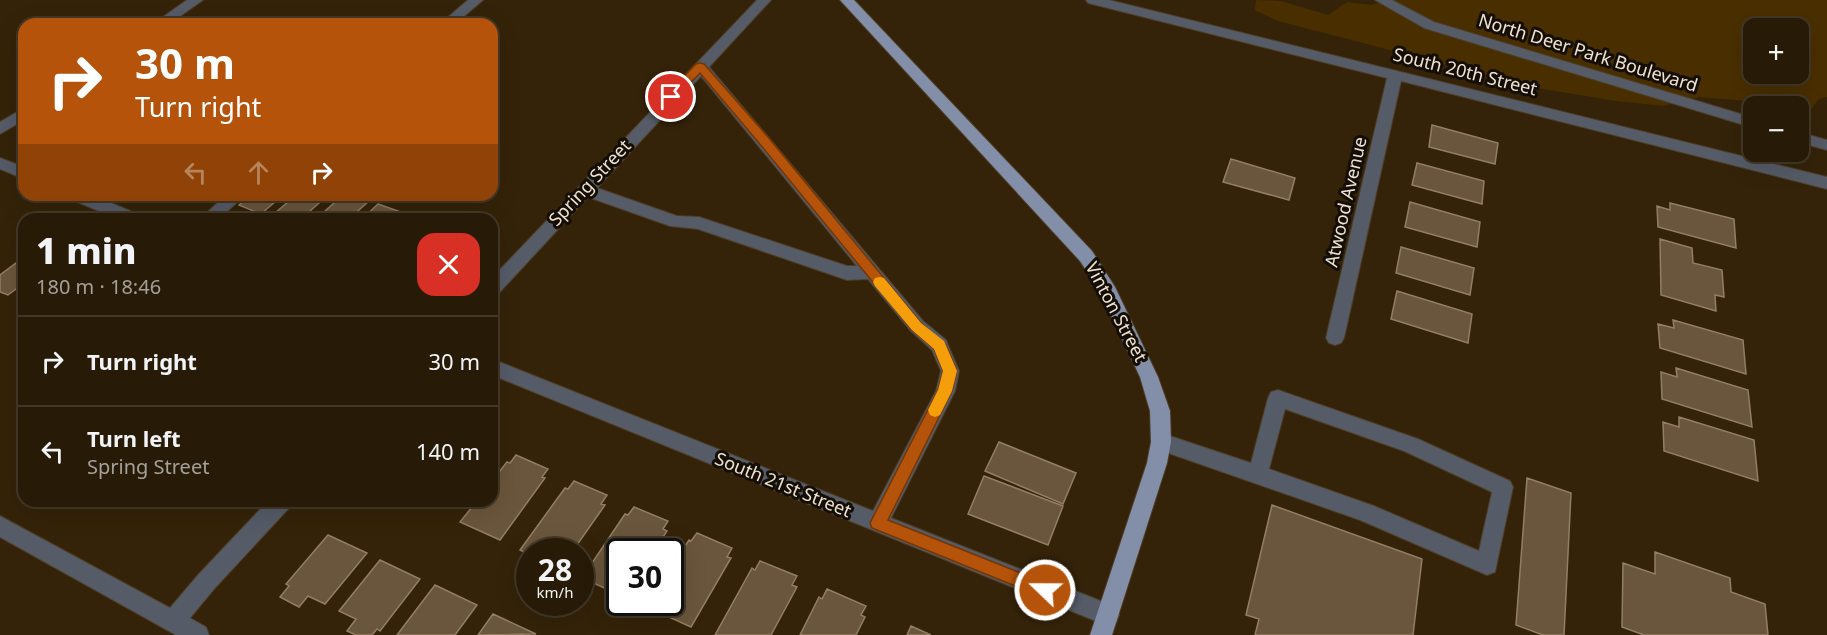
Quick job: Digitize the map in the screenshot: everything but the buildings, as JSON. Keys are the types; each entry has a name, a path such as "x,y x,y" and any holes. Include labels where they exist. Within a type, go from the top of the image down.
{"main road":[{"name":"Vinton Street","path":"847,0 1086,256 1106,287 1149,377 1160,411 1161,442 1157,463 1104,625"}],"street":[{"path":"169,18 196,0"},
{"path":"454,18 476,0"},
{"name":"Spring Street","path":"498,282 764,0"},
{"name":"South 20th Street","path":"1093,0 1827,183"},
{"name":"North Deer Park Boulevard","path":"1382,0 1429,25 1743,120"},
{"path":"700,66 764,140 916,327 939,345 950,371 945,391 878,523"},
{"name":"Atwood Avenue","path":"1335,338 1395,75"},
{"path":"0,129 18,117"},
{"path":"1809,140 1827,145"},
{"path":"0,163 18,170"},
{"path":"584,189 675,222 707,226 847,273 871,272"},
{"path":"90,201 120,213"},
{"path":"215,213 230,201"},
{"name":"South 21st Street","path":"498,370 878,523 1104,625"},
{"path":"1161,442 1392,521 1487,565 1503,487 1377,432 1278,398 1258,474"},
{"path":"173,622 206,582 276,507"},
{"path":"0,526 198,635"}],"shaded area":[{"path":"1256,0 1281,1 1328,15 1347,2 1371,5 1390,0 1827,0 1827,97 1819,99 1809,112 1809,96 1743,96 1743,101 1699,97 1663,106 1616,101 1537,88 1278,21 1255,10"}],"slow traffic":[{"path":"880,282 916,327 939,345 950,371 945,391 935,410"}],"route":[{"path":"671,97 700,66 764,140 916,327 939,345 950,371 945,391 878,523 1045,590"}]}
